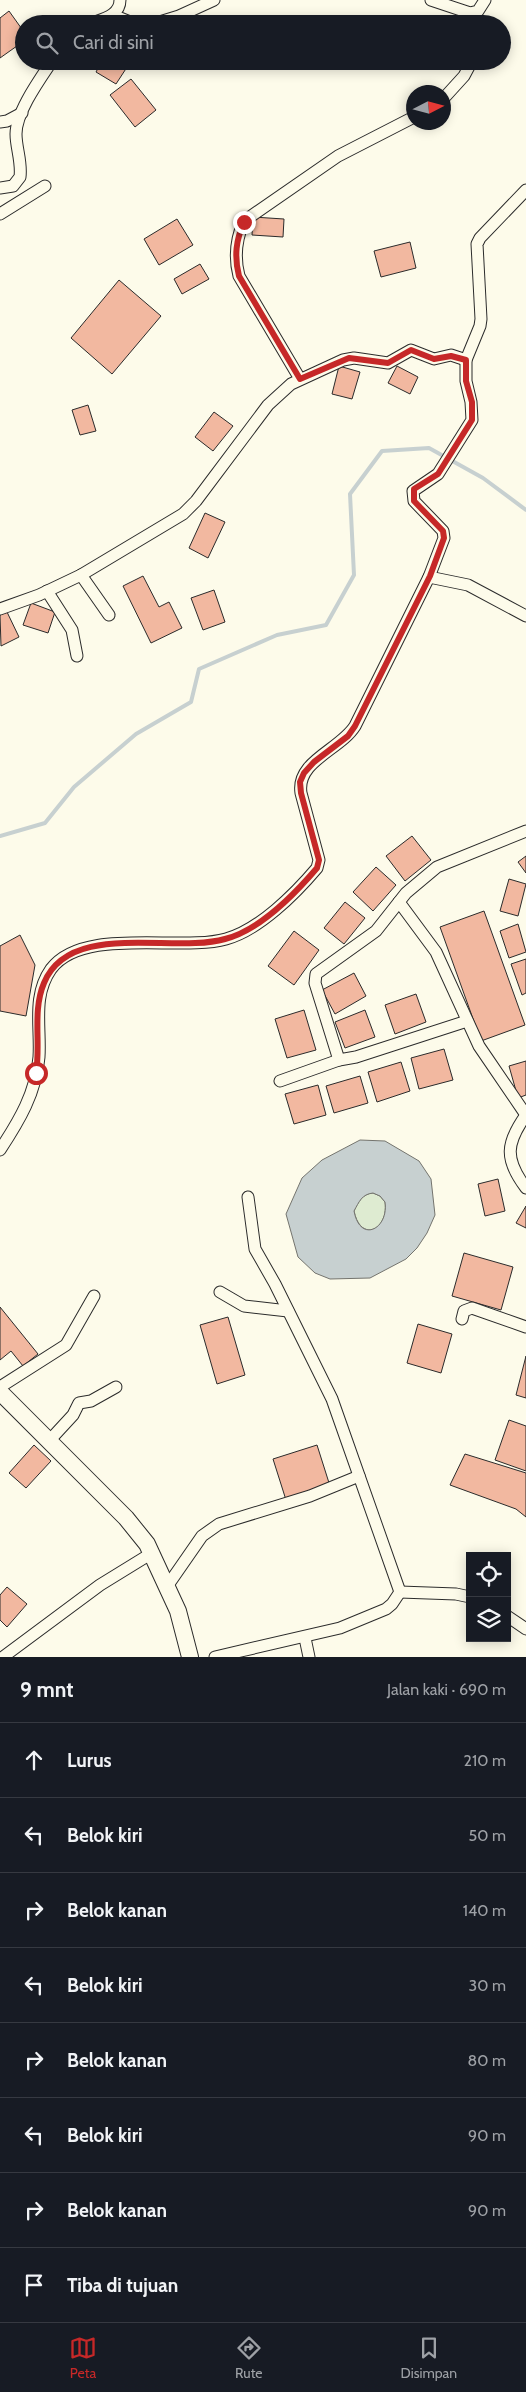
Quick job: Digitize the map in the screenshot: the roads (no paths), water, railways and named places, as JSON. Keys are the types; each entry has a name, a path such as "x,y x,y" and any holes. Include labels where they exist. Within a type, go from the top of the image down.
{"main road":[{"path":"0,1392 126,1518 152,1553 168,1585 182,1625 190,1657"}],"street":[{"path":"113,15 117,11 121,0"},
{"path":"181,15 214,0"},
{"path":"431,0 471,13 478,11 485,0"},
{"path":"0,188 13,186 20,177 16,133 22,113 47,70"},
{"path":"451,90 467,70"},
{"path":"0,122 7,121 22,113"},
{"path":"300,379 239,276 236,260 240,230 244,222 338,156 406,120"},
{"path":"0,214 45,186"},
{"path":"0,1150 25,1110 30,1095 39,1057 38,1014 40,997 43,984 57,963 73,953 104,945 131,942 194,943 225,939 250,929 275,912 317,868 319,860 301,793 302,777 314,762 352,731 430,576 444,534 414,501 412,494 414,489 438,474 472,420 472,402 466,381 466,360 481,319 477,244 480,238 526,190"},
{"path":"0,608 48,591 82,575 167,525 191,507 268,405 280,392 300,379 349,358 388,363 411,350 434,359 451,356 466,360"},
{"path":"82,575 109,615"},
{"path":"430,576 468,585 526,616"},
{"path":"48,591 72,630 76,656"},
{"path":"339,1060 315,982 316,974 376,931 399,902 426,875 442,865 526,831"},
{"path":"399,902 436,952 467,1021 493,1067 526,1115 515,1131 509,1153 513,1165 526,1188"},
{"path":"280,1081 339,1060 356,1057 467,1021"},
{"path":"248,1197 255,1249 288,1310 332,1399 400,1592"},
{"path":"220,1292 244,1306 288,1310"},
{"path":"0,1387 66,1345 94,1296"},
{"path":"462,1319 464,1310 472,1308 526,1327"},
{"path":"49,1441 73,1415 79,1403 91,1401 116,1387"},
{"path":"168,1585 202,1536 218,1524 310,1496 359,1476"},
{"path":"3,1657 100,1585 152,1553"},
{"path":"400,1592 456,1594 466,1596"},
{"path":"215,1657 305,1638 340,1628 386,1609 400,1592"},
{"path":"511,1619 526,1629"},
{"path":"305,1638 309,1657"}],"waterway":[{"path":"0,836 45,823 74,787 136,734 191,702 199,669 277,635 326,625 354,575 350,494 382,451 429,448 483,478 526,510"}]}
